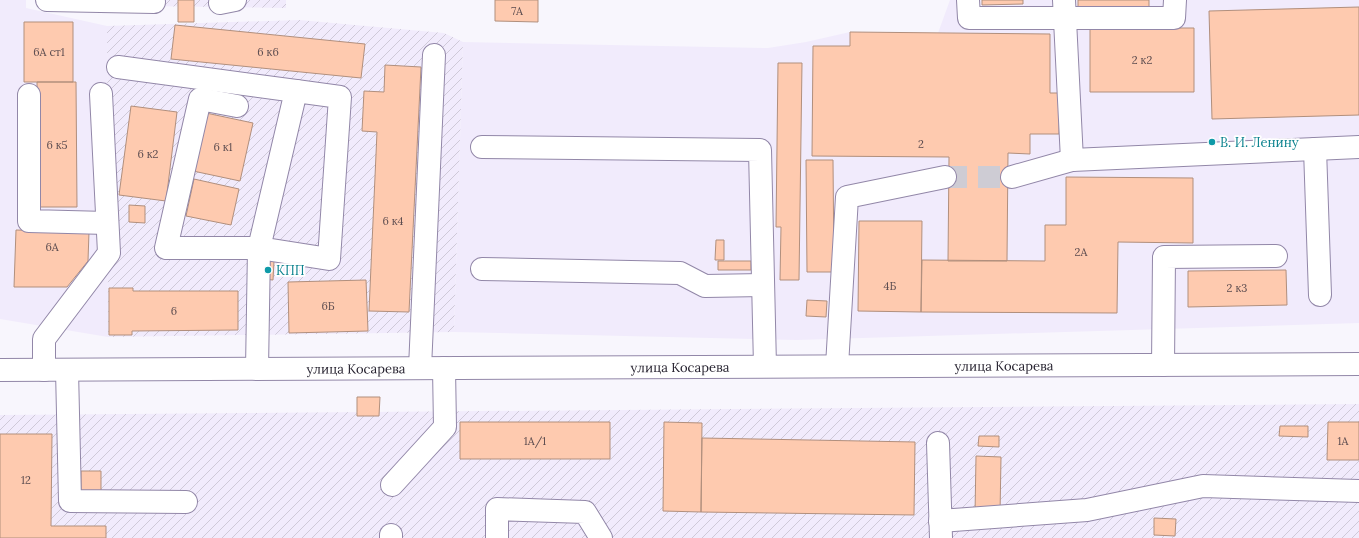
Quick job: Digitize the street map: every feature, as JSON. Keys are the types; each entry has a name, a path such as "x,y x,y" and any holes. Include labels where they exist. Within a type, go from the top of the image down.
{"street":[{"path":"47,0 154,2"},
{"path":"968,0 969,18 1064,9 1174,18 1175,0"},
{"path":"1064,9 1072,160"},
{"path":"420,368 434,55"},
{"path":"118,67 340,97 330,259 259,248 166,248 200,99 237,106"},
{"path":"257,369 259,248 296,91"},
{"path":"44,370 44,339 109,253 101,94"},
{"path":"28,95 29,221 108,223"},
{"path":"482,147 760,150 765,366"},
{"path":"1012,178 1072,160 1359,147"},
{"path":"1315,149 1320,295"},
{"path":"838,366 847,197 945,177"},
{"path":"1163,365 1164,258 1276,256"},
{"path":"482,269 680,273 705,286 763,284"},
{"name":"улица Косарева","path":"0,370 1359,364"},
{"path":"392,485 445,427 444,368"},
{"path":"67,370 70,501 186,502"},
{"path":"938,443 941,529 1087,510 1203,486 1359,491"},
{"path":"497,538 497,509 585,512 601,538"}],"shaded area":[{"path":"0,0 26,0 26,8 107,26 108,337 0,319"},
{"path":"62,0 286,0 286,8 62,5"},
{"path":"950,0 1359,0 1359,323 797,340 454,332 463,42 768,48 806,42 850,32 938,33"},
{"path":"299,20 444,33 463,42 454,332 108,337 107,26"},
{"path":"1359,404 1359,538 0,538 0,415"}],"building":[{"path":"178,0 194,0 194,22 178,22"},
{"path":"495,0 538,0 538,22 495,21"},
{"path":"982,0 1023,0 1023,4 982,5"},
{"path":"1078,0 1149,0 1149,10 1078,10"},
{"path":"1359,7 1359,115 1212,119 1209,11"},
{"path":"24,22 73,22 73,82 24,82"},
{"path":"175,25 365,44 361,78 171,59"},
{"path":"1090,28 1194,28 1194,92 1090,92"},
{"path":"850,32 1050,34 1050,93 1060,93 1059,134 1030,134 1030,154 1008,153 1007,261 948,261 949,157 812,156 813,46 850,46"},
{"path":"778,63 802,63 799,280 780,280 781,227 776,227"},
{"path":"385,65 421,67 409,312 369,311 377,132 362,131 364,91 384,92"},
{"path":"37,82 76,82 77,207 38,207"},
{"path":"131,106 177,112 166,201 119,195"},
{"path":"206,113 253,123 240,181 193,171"},
{"path":"806,160 833,160 834,272 807,272"},
{"path":"1066,177 1193,178 1193,243 1118,242 1117,313 921,312 922,260 1045,261 1045,225 1066,225"},
{"path":"194,179 239,189 231,225 186,216"},
{"path":"129,205 145,206 145,223 129,222"},
{"path":"859,221 922,221 921,312 858,311"},
{"path":"16,230 89,232 88,261 67,287 14,287"},
{"path":"716,240 724,240 724,260 715,260"},
{"name":"КПП","path":"262,260 274,261 273,280 262,279"},
{"path":"718,261 751,261 751,270 718,270"},
{"path":"1286,270 1287,305 1188,307 1188,271"},
{"path":"366,280 368,331 289,333 288,282"},
{"path":"109,288 133,288 133,291 238,291 238,330 132,331 132,335 109,335"},
{"path":"807,300 827,301 826,317 806,316"},
{"path":"357,397 380,397 379,416 357,416"},
{"path":"460,422 610,422 610,459 460,459"},
{"path":"664,422 702,423 701,512 663,511"},
{"path":"1328,422 1359,422 1359,460 1327,460"},
{"path":"1280,426 1308,426 1308,437 1279,436"},
{"path":"0,434 52,434 51,526 106,526 106,538 0,538"},
{"path":"979,436 999,436 999,447 978,446"},
{"path":"702,438 915,442 914,515 701,512"},
{"path":"976,456 1001,457 1000,515 975,515"},
{"path":"81,471 101,471 101,491 81,491"},
{"path":"1154,518 1176,519 1175,536 1154,535"}],"tunnel":[{"path":"945,177 1012,177"}],"place":[{"name":"В. И. Ленину","path":"1212,142"},
{"name":"КПП","path":"268,270"}]}
